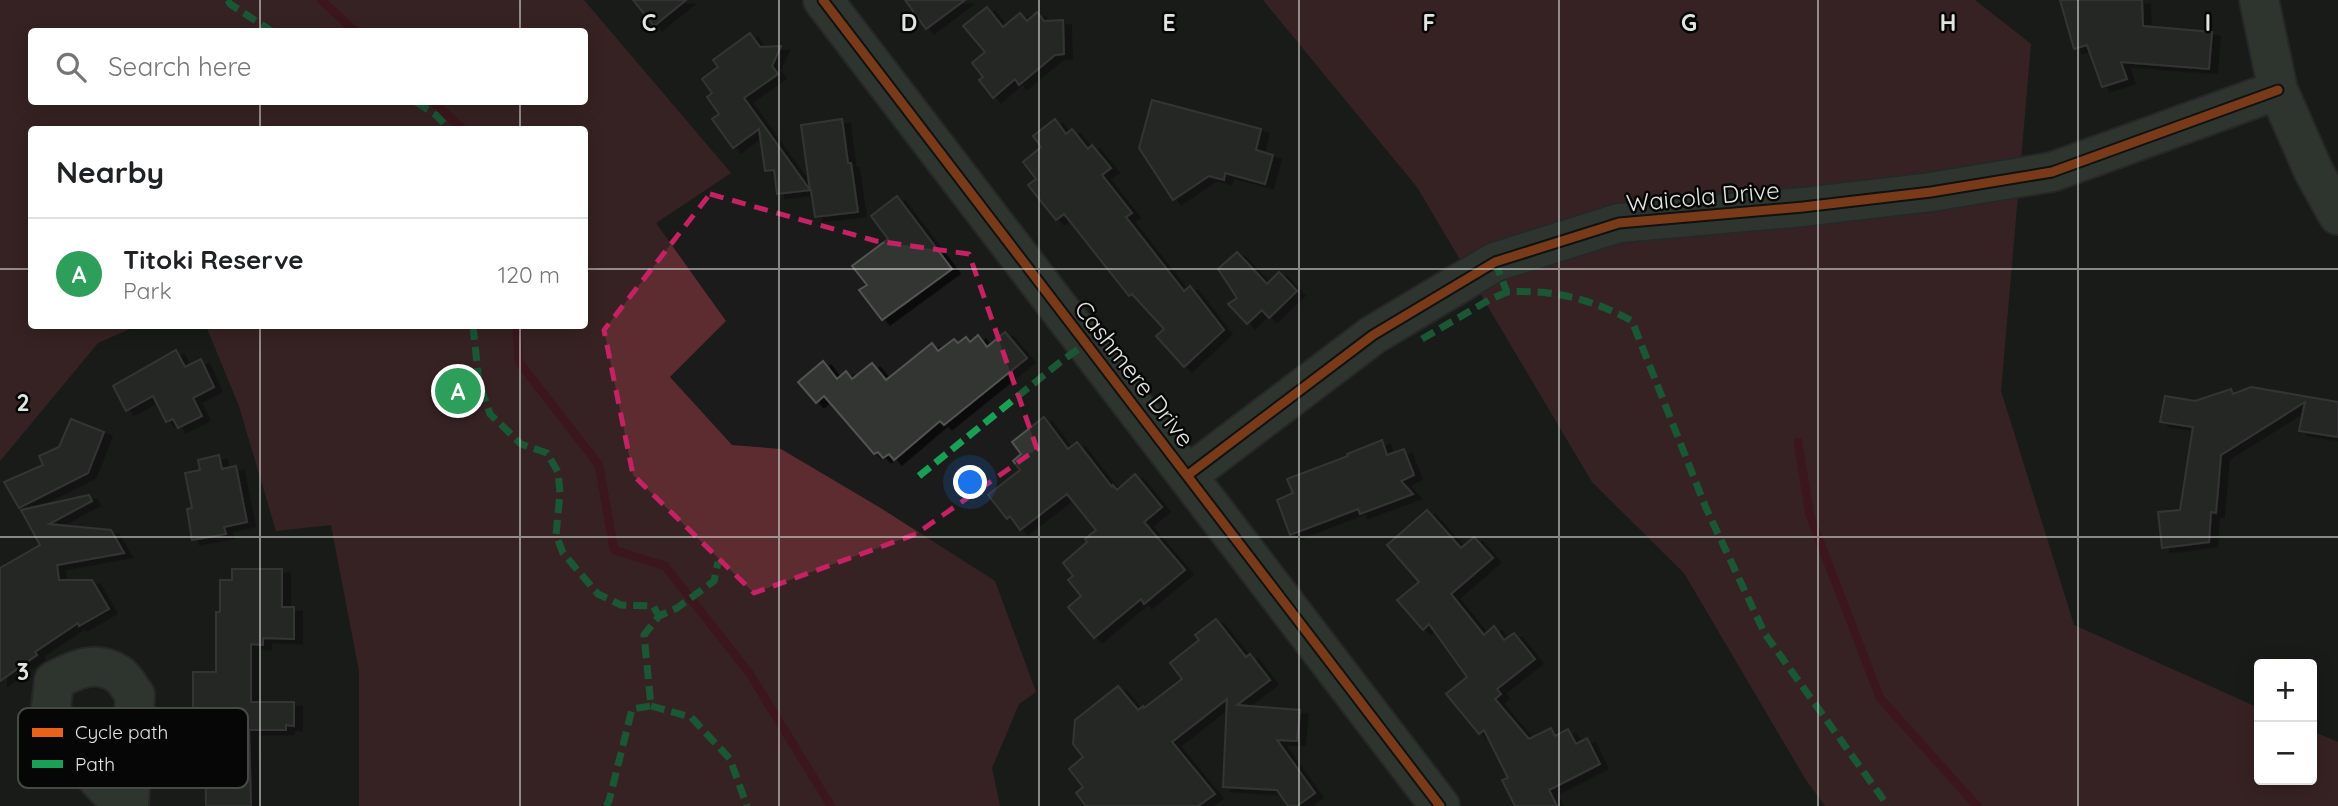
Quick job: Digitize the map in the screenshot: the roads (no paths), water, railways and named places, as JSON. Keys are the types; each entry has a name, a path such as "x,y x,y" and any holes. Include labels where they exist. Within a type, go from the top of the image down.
{"street":[{"name":"Cashmere Drive","path":"823,0 1440,806"},
{"path":"2259,0 2278,90 2314,172 2338,215"},
{"name":"Waicola Drive","path":"1188,475 1373,335 1495,261 1619,223 1802,207 1931,192 2052,172 2278,90"},
{"path":"51,708 54,681 77,668 100,667 119,674 135,695 134,708"},
{"path":"106,788 123,806"},
{"path":"129,806 130,788"}],"waterway":[{"path":"321,0 352,28"},
{"path":"436,105 460,126"},
{"path":"517,329 519,362 599,465 614,550 665,566 750,674 831,806"},
{"path":"1798,442 1810,516 1880,698 1977,806"}],"place":[{"name":"Titoki Reserve","path":"458,391"}]}
